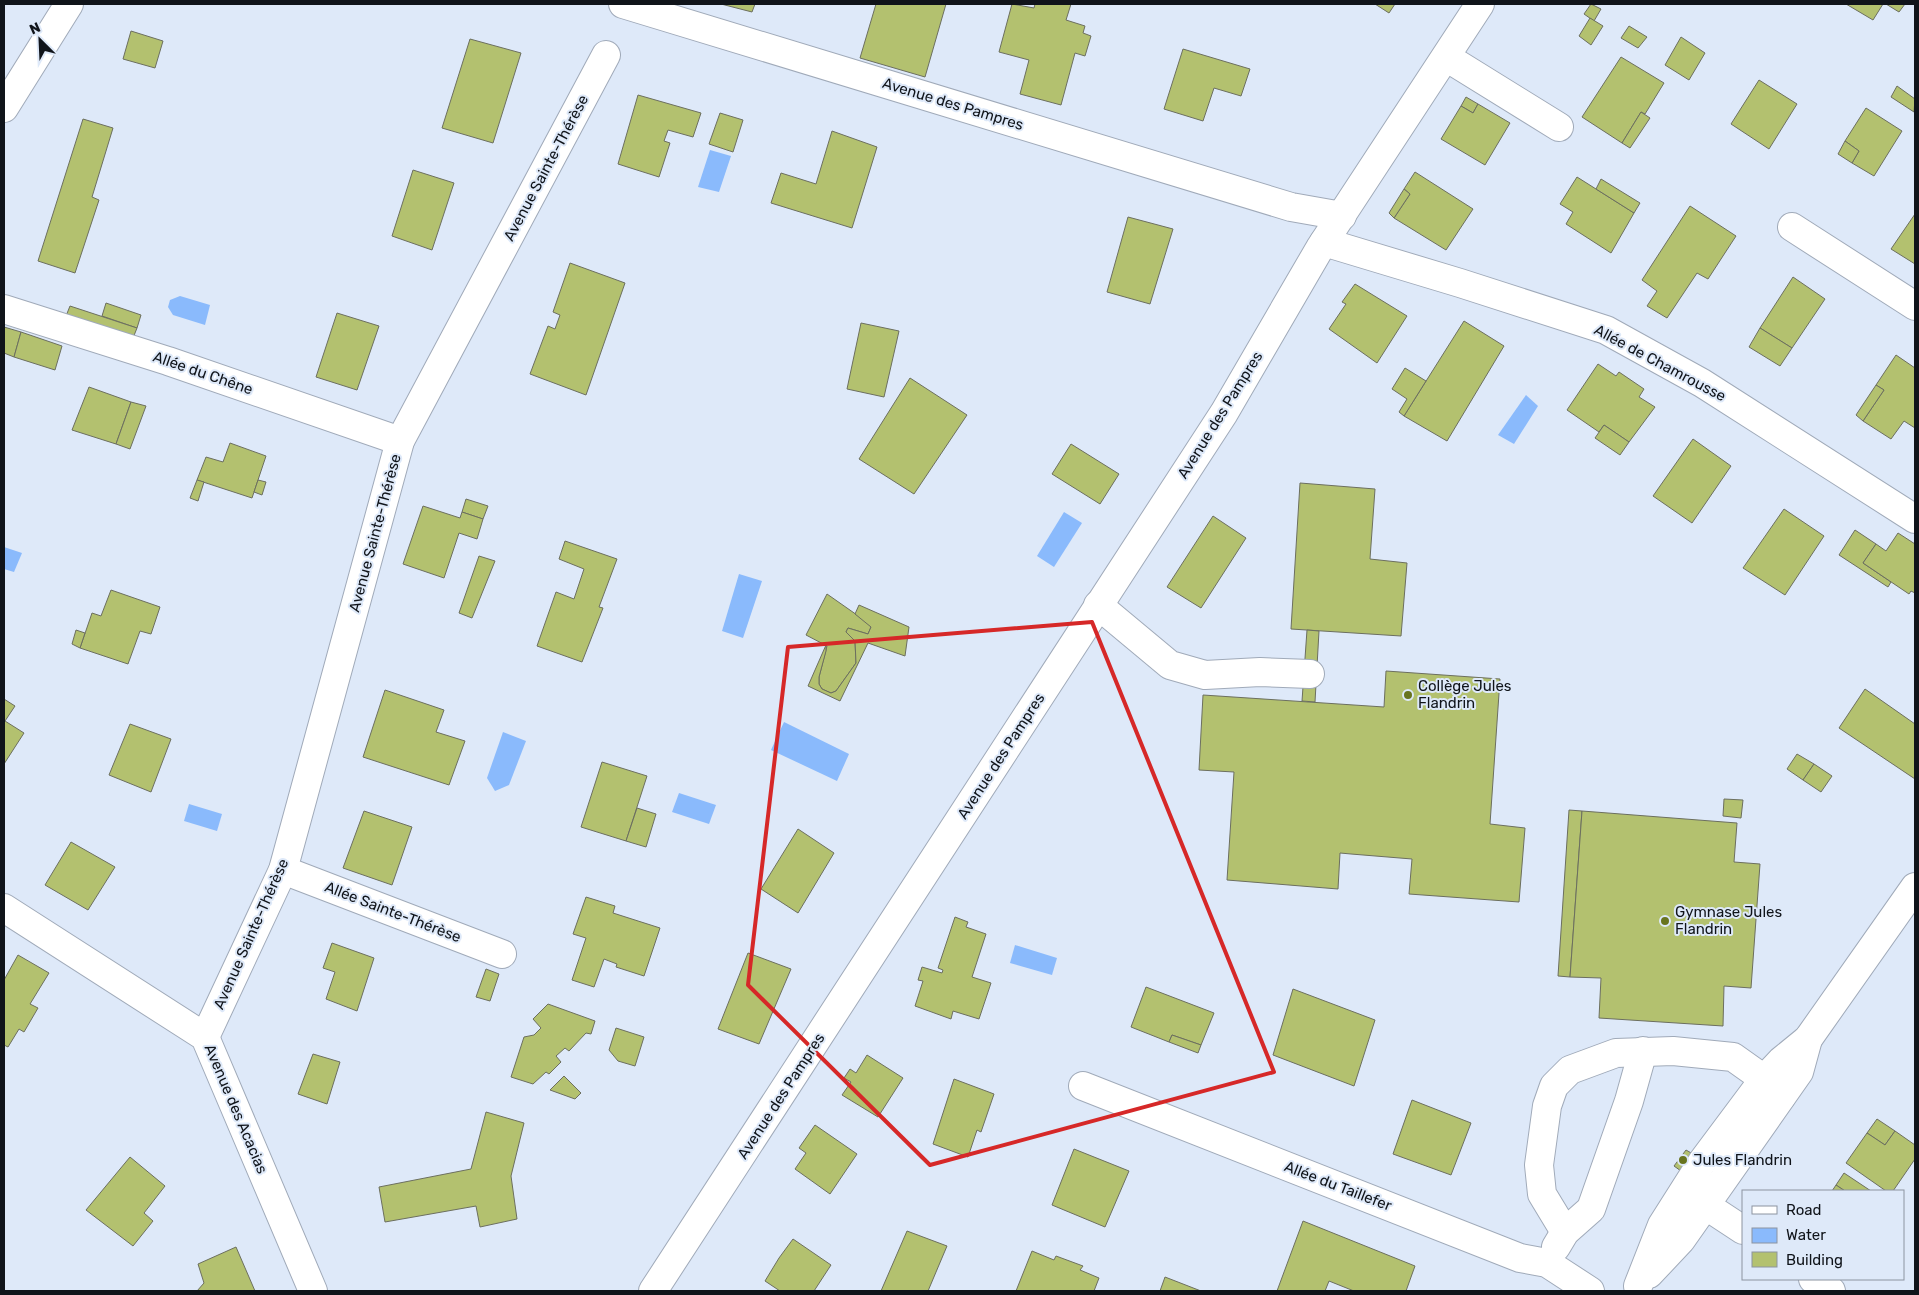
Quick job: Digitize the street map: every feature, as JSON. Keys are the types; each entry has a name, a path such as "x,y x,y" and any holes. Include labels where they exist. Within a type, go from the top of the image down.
{"street":[{"path":"4,108 69,4"},
{"name":"Avenue des Pampres","path":"623,4 1291,207 1342,216"},
{"name":"Avenue des Pampres","path":"653,1291 1224,413 1324,242 1480,4"},
{"name":"Avenue Sainte-Thérèse","path":"205,1037 283,870 400,441 606,55"},
{"path":"1446,57 1559,127"},
{"path":"1792,227 1915,306"},
{"name":"Allée de Chamrousse","path":"1324,242 1606,330 1702,383 1915,518"},
{"name":"Allée du Chêne","path":"4,309 168,361 400,441"},
{"path":"1098,605 1170,665 1205,675 1260,672 1310,674"},
{"name":"Allée Sainte-Thérèse","path":"283,870 502,954"},
{"path":"1636,1289 1662,1225 1702,1162 1772,1088 1798,1072 1808,1039 1915,887"},
{"name":"Avenue des Acacias","path":"4,908 205,1037 314,1291"},
{"path":"1546,1263 1565,1232 1591,1210 1629,1101 1643,1051"},
{"path":"1565,1232 1542,1194 1539,1164 1547,1106 1554,1086 1570,1070 1616,1053 1673,1051 1732,1057 1772,1088"},
{"name":"Allée du Taillefer","path":"1083,1086 1520,1258 1546,1263 1590,1291"},
{"path":"1636,1289 1681,1240 1705,1205 1772,1088"},
{"path":"1705,1205 1742,1229"},
{"path":"1815,1280 1832,1291"}],"highlighted area":[{"path":"1092,622 1274,1072 930,1165 748,985 788,647"}],"water":[{"path":"710,150 731,156 719,192 698,187"},
{"path":"180,296 210,305 205,325 173,315 168,307 170,300"},
{"path":"1526,395 1538,406 1514,444 1498,435"},
{"path":"1064,512 1082,523 1054,567 1037,556"},
{"path":"4,547 22,553 14,572 4,569"},
{"path":"739,574 762,581 743,638 722,631"},
{"path":"784,722 849,754 837,781 771,750"},
{"path":"503,732 526,741 509,785 495,791 487,778"},
{"path":"679,793 716,805 709,824 672,812"},
{"path":"189,804 222,814 217,831 184,821"},
{"path":"1015,945 1057,958 1052,975 1010,963"}],"building":[{"path":"721,4 755,4 752,12"},
{"path":"876,4 946,4 925,77 860,58"},
{"path":"1012,4 1034,8 1035,4 1071,4 1066,20 1085,26 1083,33 1091,36 1085,56 1075,53 1061,105 1020,94 1029,60 999,52"},
{"path":"1375,4 1395,4 1389,13"},
{"path":"1591,4 1601,9 1594,21 1584,14"},
{"path":"1846,4 1883,4 1873,20"},
{"path":"1886,4 1905,4 1899,12"},
{"path":"1590,18 1603,26 1591,45 1579,36"},
{"path":"1629,26 1647,37 1638,48 1621,38"},
{"path":"131,31 163,41 155,68 123,59"},
{"path":"1681,37 1705,53 1689,80 1665,65"},
{"path":"470,39 521,53 493,143 442,128"},
{"path":"1183,49 1250,69 1241,96 1214,88 1203,121 1164,109"},
{"path":"1621,57 1664,83 1645,114 1641,112 1622,143 1582,117"},
{"path":"1759,80 1797,104 1769,149 1731,124"},
{"path":"1897,86 1915,99 1914,112 1891,97"},
{"path":"638,95 701,113 693,137 668,130 664,141 670,143 659,177 618,164"},
{"path":"1466,97 1478,104 1473,113 1461,106"},
{"path":"1478,104 1510,123 1485,165 1441,139 1461,106 1473,113"},
{"path":"1866,108 1902,131 1874,176 1852,163 1859,151 1845,141"},
{"path":"1641,112 1650,118 1630,148 1622,143"},
{"path":"720,113 743,120 733,152 709,144"},
{"path":"83,119 113,128 92,197 99,200 75,273 38,261"},
{"path":"832,131 877,147 852,228 771,203 781,173 816,184"},
{"path":"1845,141 1859,151 1852,163 1838,154"},
{"path":"413,170 454,183 432,250 392,236"},
{"path":"1415,172 1473,209 1446,250 1394,218 1410,194 1404,189"},
{"path":"1577,177 1634,213 1611,253 1566,224 1573,212 1560,204"},
{"path":"1601,179 1640,203 1634,213 1596,189"},
{"path":"1404,189 1410,194 1394,218 1389,213"},
{"path":"1690,206 1736,236 1708,279 1697,273 1667,318 1647,306 1657,291 1642,280"},
{"path":"1915,214 1915,264 1891,249"},
{"path":"1128,217 1173,229 1150,304 1107,292"},
{"path":"570,263 625,283 586,395 530,374 548,326 555,329 560,315 553,312"},
{"path":"1793,277 1825,299 1792,348 1760,328"},
{"path":"1355,284 1407,316 1377,363 1329,329 1346,304 1342,302"},
{"path":"106,303 141,315 137,328 102,316"},
{"path":"70,306 137,328 131,343 64,321"},
{"path":"337,313 379,326 357,390 316,377"},
{"path":"1464,321 1504,346 1447,441 1404,416"},
{"path":"861,323 899,331 884,397 847,389"},
{"path":"4,327 21,332 14,357 4,353"},
{"path":"1760,328 1792,348 1780,366 1749,347"},
{"path":"21,332 62,346 55,370 14,357"},
{"path":"1896,355 1915,368 1915,428 1904,421 1891,439 1863,421 1884,390 1876,385"},
{"path":"1598,364 1616,376 1619,372 1644,389 1639,397 1655,407 1629,442 1604,425 1599,432 1567,410"},
{"path":"1405,368 1426,381 1404,416 1399,412 1407,399 1392,389"},
{"path":"910,378 967,415 914,494 859,459"},
{"path":"1876,385 1884,390 1863,421 1856,415"},
{"path":"89,387 131,402 116,444 72,430"},
{"path":"131,402 146,406 130,449 116,444"},
{"path":"1604,425 1629,442 1620,455 1595,438"},
{"path":"1693,439 1731,466 1692,523 1653,496"},
{"path":"230,443 266,456 252,498 197,480 206,457 223,462"},
{"path":"1071,444 1119,474 1100,504 1052,474"},
{"path":"197,480 204,482 198,501 190,498"},
{"path":"258,480 266,482 262,495 254,492"},
{"path":"1300,483 1375,489 1370,559 1407,563 1401,636 1291,629"},
{"path":"466,499 488,506 483,519 462,512"},
{"path":"423,506 460,518 462,512 483,519 477,539 459,533 444,578 403,564"},
{"path":"1784,509 1824,536 1785,595 1743,568"},
{"path":"1213,516 1246,538 1201,608 1167,587"},
{"path":"1855,530 1876,544 1863,563 1891,582 1888,587 1839,555"},
{"path":"1898,533 1915,544 1915,593 1911,591 1909,594 1863,563 1876,544 1886,551"},
{"path":"565,541 617,559 599,607 603,608 582,662 537,646 556,592 574,599 584,569 559,559"},
{"path":"479,556 495,561 472,618 459,613"},
{"path":"111,590 160,607 151,634 140,631 128,664 80,648 92,613 101,616"},
{"path":"827,594 867,622 871,627 868,634 848,628 846,632 855,641 856,663 836,691 831,693 822,689 819,684 827,646 806,635"},
{"path":"859,605 909,627 905,656 868,643 840,701 808,686 826,645 819,677 819,684 822,689 831,693 836,691 856,663 855,641 846,632 848,628 868,634 871,627 855,614"},
{"path":"76,630 85,633 80,648 72,644"},
{"path":"1307,630 1319,631 1315,702 1302,701"},
{"path":"1386,671 1500,679 1490,824 1525,828 1519,902 1409,894 1412,859 1340,853 1338,889 1227,880 1234,772 1199,770 1203,695 1384,707"},
{"path":"1865,689 1915,724 1915,779 1839,728"},
{"path":"385,690 444,710 436,732 465,741 449,785 363,757"},
{"path":"4,699 15,706 5,721 24,733 4,764"},
{"path":"130,724 171,739 151,792 109,775"},
{"path":"1797,754 1814,764 1803,780 1787,769"},
{"path":"602,762 647,776 626,841 581,827"},
{"path":"1814,764 1832,776 1821,792 1803,780"},
{"path":"1724,799 1743,800 1741,818 1723,816"},
{"path":"637,808 656,814 646,847 626,841"},
{"path":"1569,810 1582,811 1570,977 1558,976"},
{"path":"364,811 412,827 392,885 343,868"},
{"name":"Gymnase Jules Flandrin","path":"1582,811 1737,823 1734,862 1760,864 1751,988 1724,986 1723,1026 1599,1018 1601,978 1570,977"},
{"path":"798,829 834,853 798,913 761,889"},
{"path":"71,842 115,867 88,910 45,885"},
{"path":"586,897 615,906 613,913 660,928 644,976 616,967 617,964 604,959 594,987 572,980 586,938 573,934"},
{"path":"955,917 968,922 966,927 986,934 972,977 991,983 979,1019 953,1011 951,1019 915,1006 923,981 918,980 922,967 942,973 943,970 938,968"},
{"path":"332,943 374,958 357,1011 326,999 335,972 323,968"},
{"path":"748,953 791,969 759,1044 718,1029"},
{"path":"18,955 49,973 30,1004 38,1008 24,1032 19,1029 8,1047 4,1045 4,980"},
{"path":"486,969 499,974 490,1001 476,997"},
{"path":"1146,987 1214,1013 1201,1045 1172,1035 1169,1042 1131,1027"},
{"path":"1293,989 1375,1020 1354,1086 1273,1055"},
{"path":"548,1004 595,1021 591,1034 586,1033 569,1051 565,1048 556,1056 561,1062 549,1074 546,1072 533,1084 511,1077 524,1037 534,1035 541,1028 533,1019"},
{"path":"616,1028 644,1037 635,1066 618,1061 609,1050"},
{"path":"1172,1035 1201,1045 1198,1053 1169,1042"},
{"path":"313,1054 340,1062 327,1104 298,1094"},
{"path":"867,1055 903,1078 878,1117 842,1095 851,1082 844,1078 850,1069 856,1073"},
{"path":"564,1076 581,1093 575,1099 550,1090"},
{"path":"954,1079 994,1094 981,1132 977,1130 968,1157 933,1144"},
{"path":"1412,1100 1471,1123 1451,1175 1393,1154"},
{"path":"486,1112 524,1123 511,1176 517,1219 480,1227 476,1206 385,1222 379,1187 471,1169"},
{"path":"1877,1119 1895,1131 1885,1145 1867,1133"},
{"path":"815,1125 857,1154 830,1194 795,1169 806,1153 799,1148"},
{"path":"1895,1131 1915,1145 1915,1159 1894,1190 1885,1190 1846,1163 1867,1133 1885,1145"},
{"path":"1074,1149 1129,1171 1105,1227 1052,1205"},
{"name":"Jules Flandrin","path":"1686,1150 1693,1154 1681,1171 1674,1166"},
{"path":"130,1157 165,1186 144,1213 153,1221 133,1246 86,1210"},
{"path":"1844,1173 1870,1190 1844,1190 1836,1185"},
{"path":"1836,1185 1844,1190 1833,1190"},
{"path":"1303,1221 1415,1266 1406,1291 1354,1291 1329,1281 1325,1291 1277,1291"},
{"path":"907,1231 947,1246 928,1291 881,1291"},
{"path":"793,1239 831,1265 814,1291 780,1291 765,1281"},
{"path":"236,1247 255,1291 197,1291 204,1283 198,1264"},
{"path":"1032,1251 1054,1260 1056,1256 1083,1266 1080,1270 1099,1278 1094,1291 1016,1291"},
{"path":"1165,1277 1201,1291 1160,1291"}],"place":[{"name":"Collège Jules Flandrin","path":"1408,695"},
{"name":"Gymnase Jules Flandrin","path":"1665,921"},
{"name":"Jules Flandrin","path":"1683,1160"}]}
